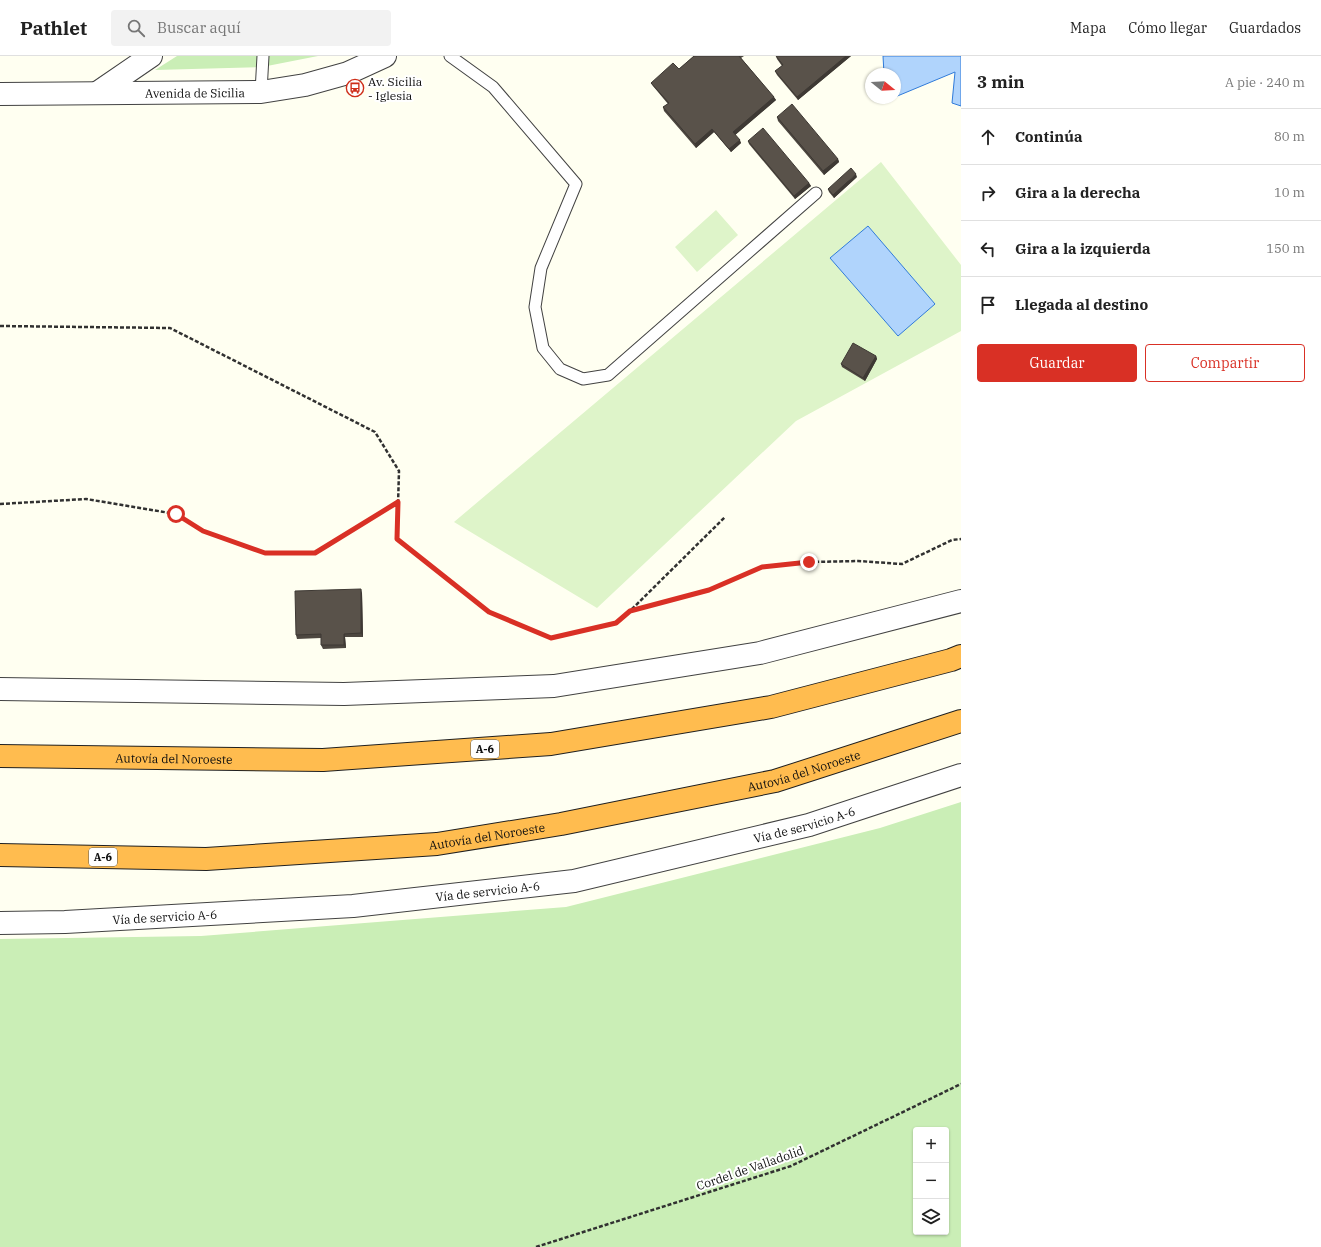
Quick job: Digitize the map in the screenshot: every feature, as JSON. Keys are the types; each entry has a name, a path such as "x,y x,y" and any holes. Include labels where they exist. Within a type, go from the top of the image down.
{"highway":[{"name":"Autovía del Noroeste","path":"0,756 323,760 550,744 770,707 944,662 961,656"},
{"name":"Autovía del Noroeste","path":"0,855 206,859 437,844 561,824 775,781 961,721"}],"street":[{"path":"97,93 151,56"},
{"name":"Avenida de Sicilia","path":"0,94 261,92 305,85 348,73 385,56"},
{"path":"0,690 344,694 554,686 760,653 961,601"},
{"name":"Vía de servicio A-6","path":"0,923 65,922 353,906 574,880 809,826 961,775"}],"lane":[{"path":"261,92 263,56"},
{"path":"450,56 493,87 576,184 541,268 535,307 543,348 560,369 583,379 608,375 816,194"}],"path":[{"path":"0,326 170,328 375,432 399,471 397,539 489,612 551,638 616,623 725,517"},
{"path":"0,504 86,499 176,514 203,531 265,553 315,553 398,502"},
{"path":"630,611 709,590 762,567 809,562 858,561 902,564 952,540 961,538"},
{"name":"Cordel de Valladolid","path":"536,1247 791,1166 961,1084"}],"green space":[{"path":"177,56 318,56 262,67 155,70"},
{"path":"881,162 961,265 961,331 796,421 597,608 454,522"},
{"path":"716,210 738,235 697,272 675,247"},
{"path":"961,802 961,1247 0,1247 0,939 201,936 566,907 880,828"}],"water":[{"path":"883,56 961,56 961,106 952,103 955,72 901,94 901,68 884,68"},
{"path":"868,226 935,304 898,336 830,258"}],"building":[{"path":"694,56 739,56 774,97 733,132 740,140 729,149 712,129 695,144 663,107 669,103 651,83 673,63 679,69"},
{"path":"776,56 846,56 797,97 775,71 783,65"},
{"path":"792,104 838,159 823,171 777,117"},
{"path":"763,128 809,183 794,196 748,141"},
{"path":"851,168 856,174 833,195 828,189"},
{"path":"853,343 876,356 863,378 841,364"},
{"path":"361,589 361,633 344,634 344,645 321,645 321,634 296,635 295,591"}],"place":[{"name":"Av. Sicilia - Iglesia","path":"355,88"}],"route":[{"path":"176,514 203,531 265,553 315,553 398,502 397,539 489,612 551,638 616,623 630,611 709,590 762,567 809,562"}]}
